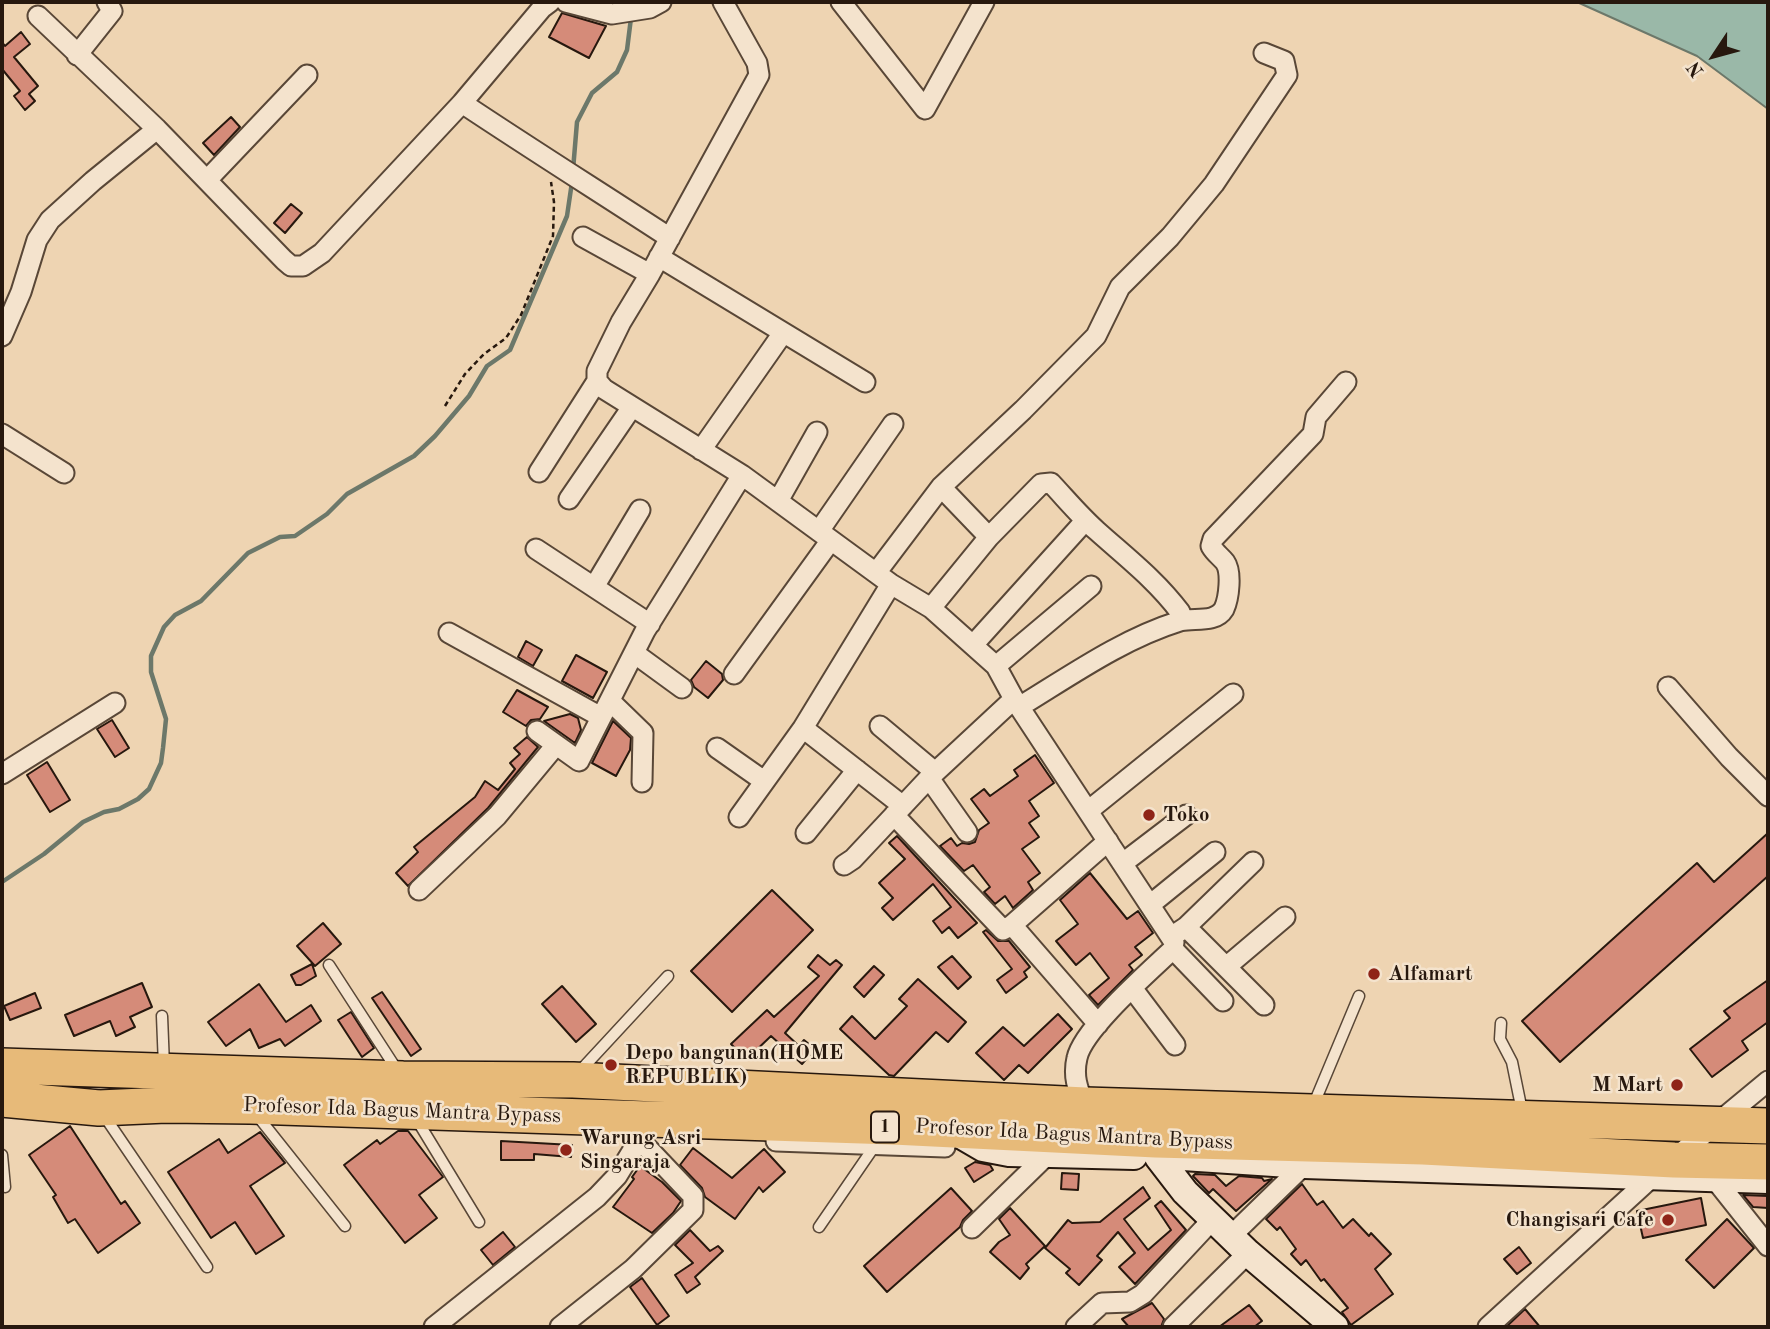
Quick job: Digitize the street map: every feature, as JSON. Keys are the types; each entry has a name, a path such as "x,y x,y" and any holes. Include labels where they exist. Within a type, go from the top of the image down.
{"highway":[{"name":"Profesor Ida Bagus Mantra Bypass","path":"2,1066 164,1070 408,1096 631,1131 952,1129 1102,1116 1311,1113 1637,1123 1723,1118 1768,1126"},
{"name":"Profesor Ida Bagus Mantra Bypass","path":"2,1100 99,1108 166,1105 250,1106 408,1096 573,1080 1102,1116 1157,1148 1423,1147 1663,1168 1768,1162"}],"street":[{"path":"77,55 112,11 107,2"},
{"path":"38,16 157,129 284,260 291,266 303,266 322,253 463,103 542,8 550,2"},
{"path":"566,2 612,14 655,5"},
{"path":"723,2 757,63 759,75 655,266 621,322 597,371 599,386 742,475 883,578 931,608 996,666 1017,703 1108,841 1223,1001"},
{"path":"841,2 925,109 984,2"},
{"path":"739,817 803,727 883,578 941,487 1097,336 1119,287 1170,237 1214,184 1287,75 1284,61 1264,52"},
{"path":"208,180 307,75"},
{"path":"463,103 670,238"},
{"path":"2,336 21,292 37,240 50,220 157,129"},
{"path":"583,237 655,266 783,332 865,382"},
{"path":"701,450 783,332"},
{"path":"539,472 597,381"},
{"path":"844,865 853,859 932,775 1017,703 1109,653 1178,621 1214,618 1223,610 1228,594 1228,571 1226,564 1211,546 1213,539 1312,434 1316,416 1346,382"},
{"path":"569,499 632,407"},
{"path":"734,674 825,536 893,424"},
{"path":"778,501 817,432"},
{"path":"2,435 64,473"},
{"path":"537,731 579,761 650,624 742,475"},
{"path":"931,608 989,537 1046,482 1051,483 1085,521 1127,556 1169,597 1180,612 1178,621"},
{"path":"941,487 989,537"},
{"path":"594,587 640,510"},
{"path":"973,645 1085,521"},
{"path":"537,549 650,624"},
{"path":"996,666 1091,586"},
{"path":"449,633 606,709 643,733 642,782"},
{"path":"634,653 682,688"},
{"path":"1668,687 1729,757 1768,796"},
{"path":"1088,811 1233,694"},
{"path":"2,774 115,703"},
{"path":"880,726 932,775 967,832"},
{"path":"803,727 857,770 898,811 1002,929 1013,925 1108,841"},
{"path":"419,890 497,816 556,746"},
{"path":"717,748 764,781"},
{"path":"806,833 857,770"},
{"path":"1123,863 1186,815"},
{"path":"1151,904 1215,852"},
{"path":"1102,1116 1074,1074 1077,1058 1098,1024 1177,937 1253,862"},
{"path":"1226,967 1285,917"},
{"path":"1013,925 1098,1024"},
{"path":"1177,937 1226,967 1264,1005"},
{"path":"1132,988 1175,1045"},
{"path":"1488,1327 1663,1168 1768,1081"},
{"path":"1723,1118 1768,1112"},
{"path":"952,1129 983,1148"},
{"path":"631,1131 983,1148 1009,1153 1157,1148 1304,1165 1663,1168 1714,1178 1768,1180"},
{"path":"434,1327 597,1197 617,1176 631,1131"},
{"path":"559,1327 633,1269 693,1209 693,1196 631,1131"},
{"path":"1157,1148 1185,1192 1230,1237 1335,1327"},
{"path":"972,1228 1049,1153"},
{"path":"1076,1327 1102,1303 1130,1301 1230,1237 1304,1165"},
{"path":"1714,1178 1768,1246"},
{"path":"1173,1327 1230,1237"}],"lane":[{"path":"329,965 408,1096 479,1222"},
{"path":"573,1080 668,976"},
{"path":"1311,1113 1359,996"},
{"path":"162,1016 164,1070"},
{"path":"1502,1023 1500,1039 1512,1062 1523,1118"},
{"path":"250,1106 345,1226"},
{"path":"99,1108 207,1267"},
{"path":"819,1227 876,1144"},
{"path":"2,1156 5,1187"}],"path":[{"path":"445,406 465,374 484,354 506,338 521,315 553,236 553,164"}],"shaded area":[{"path":"1577,2 1768,2 1768,109 1697,56"}],"building":[{"path":"562,13 606,26 589,58 549,37"},
{"path":"21,32 30,44 14,57 38,86 29,94 35,101 25,110 14,96 20,91 2,69 2,42 5,46"},
{"path":"231,117 240,127 214,155 203,143"},
{"path":"291,204 302,213 285,233 274,223"},
{"path":"526,641 542,650 533,666 518,657"},
{"path":"576,655 607,672 593,698 562,681"},
{"path":"706,661 722,674 723,680 708,698 694,687 691,680"},
{"path":"517,690 548,707 540,719 531,720 526,726 503,712"},
{"path":"570,714 578,718 581,730 575,743 544,721"},
{"path":"112,720 129,748 115,757 97,729"},
{"path":"613,721 631,738 630,750 616,776 592,763"},
{"path":"527,737 538,747 488,808 408,886 396,873 418,852 414,847 475,797 485,781 498,790 515,769 510,763 520,754 514,748"},
{"path":"1035,755 1054,783 1029,801 1039,816 1029,823 1039,837 1022,849 1040,873 1028,882 1033,890 1013,908 1005,896 995,904 984,892 990,887 973,865 964,871 940,846 951,838 957,846 975,842 979,830 989,823 971,799 984,789 990,796 1018,776 1014,770"},
{"path":"47,762 70,800 50,812 27,775"},
{"path":"1768,833 1768,876 1560,1062 1522,1021 1697,863 1714,882"},
{"path":"897,836 977,923 958,938 949,927 942,933 933,921 951,907 933,884 893,920 882,908 893,898 879,883 905,859 889,843"},
{"path":"1090,873 1127,919 1138,911 1153,933 1135,947 1142,955 1129,965 1133,970 1098,1005 1089,995 1109,978 1090,953 1076,965 1056,941 1078,924 1060,900"},
{"path":"772,890 813,930 732,1012 691,971"},
{"path":"323,923 341,944 315,966 297,946"},
{"path":"986,930 998,941 1009,941 1030,967 1024,972 1027,977 1006,993 997,980 1012,969 983,932"},
{"path":"818,955 830,965 836,960 842,965 785,1033 799,1046 804,1040 815,1049 802,1064 771,1036 746,1060 731,1044 767,1010 774,1017 819,976 808,967"},
{"path":"952,956 971,977 958,989 938,967"},
{"path":"312,964 316,976 296,985 291,975"},
{"path":"874,966 884,975 864,997 854,987"},
{"path":"918,979 966,1022 948,1042 936,1032 894,1076 889,1075 840,1029 852,1016 875,1039 907,1006 899,999"},
{"path":"1768,980 1768,1022 1742,1041 1748,1050 1712,1077 1690,1049 1730,1018 1724,1011"},
{"path":"142,983 152,1007 130,1017 135,1027 116,1036 110,1021 74,1036 65,1015"},
{"path":"259,984 286,1022 311,1005 321,1021 285,1046 280,1039 259,1048 250,1029 226,1046 208,1022"},
{"path":"562,986 596,1024 576,1042 542,1004"},
{"path":"382,992 421,1049 411,1056 372,998"},
{"path":"35,993 41,1008 10,1020 4,1006"},
{"path":"351,1012 374,1048 362,1057 338,1020"},
{"path":"1058,1014 1072,1029 1028,1073 1019,1065 1004,1080 976,1053 1003,1027 1024,1046"},
{"path":"70,1126 121,1204 125,1201 140,1223 98,1253 75,1219 68,1223 53,1197 56,1195 29,1155"},
{"path":"398,1131 408,1131 443,1177 419,1195 437,1218 405,1243 344,1165 377,1140 380,1144"},
{"path":"260,1132 285,1163 250,1186 284,1236 256,1254 235,1222 211,1238 168,1172 219,1139 228,1153"},
{"path":"501,1141 572,1145 571,1157 534,1154 534,1160 501,1160"},
{"path":"693,1148 732,1178 764,1149 785,1172 763,1192 759,1187 735,1219 705,1197 702,1188 680,1165"},
{"path":"975,1162 990,1165 993,1170 974,1182 965,1168"},
{"path":"640,1166 662,1182 681,1201 673,1213 652,1233 613,1207 634,1179 632,1177"},
{"path":"1062,1173 1079,1174 1078,1190 1061,1189"},
{"path":"1215,1175 1226,1186 1239,1176 1262,1178 1264,1181 1272,1179 1236,1211 1213,1189 1209,1193 1193,1176"},
{"path":"1302,1184 1317,1205 1323,1201 1343,1228 1353,1219 1391,1254 1375,1269 1393,1294 1351,1325 1342,1312 1348,1308 1324,1279 1321,1281 1306,1260 1301,1265 1291,1254 1296,1249 1280,1227 1277,1230 1266,1219"},
{"path":"1143,1187 1150,1198 1124,1219 1148,1250 1171,1230 1155,1206 1161,1201 1186,1230 1135,1284 1119,1267 1135,1253 1118,1232 1097,1256 1102,1260 1079,1285 1066,1273 1070,1269 1045,1248 1068,1220 1072,1223 1100,1222"},
{"path":"951,1188 972,1211 960,1227 887,1292 864,1266"},
{"path":"1743,1195 1768,1196 1768,1208 1753,1207"},
{"path":"1701,1198 1706,1225 1643,1238 1637,1211"},
{"path":"1010,1208 1045,1246 1026,1264 1029,1268 1020,1279 990,1252 1010,1235 999,1219"},
{"path":"1727,1219 1754,1248 1714,1288 1686,1260"},
{"path":"690,1230 710,1251 718,1246 723,1251 695,1277 700,1284 687,1293 675,1275 693,1263 675,1245"},
{"path":"503,1232 515,1247 493,1265 481,1250"},
{"path":"1519,1247 1531,1263 1517,1274 1504,1259"},
{"path":"642,1278 669,1316 657,1325 630,1287"},
{"path":"1152,1303 1164,1319 1161,1327 1129,1327 1122,1319"},
{"path":"1249,1305 1262,1321 1254,1327 1219,1327"},
{"path":"1525,1309 1540,1327 1506,1327"}],"waterway":[{"path":"573,170 577,122 592,93 617,72 627,50 631,18"},
{"path":"2,882 44,854 83,822 104,812 119,809 138,799 149,789 161,763 166,719 151,672 151,656 164,627 175,615 201,601 248,553 280,537 295,536 327,514 347,494 414,456 469,396 487,366 510,350 567,216 572,182"}],"place":[{"name":"Toko","path":"1149,815"},
{"name":"Alfamart","path":"1374,974"},
{"name":"Depo bangunan(HOME REPUBLIK)","path":"611,1065"},
{"name":"M Mart","path":"1677,1085"},
{"name":"Warung Asri Singaraja","path":"566,1150"},
{"name":"Changisari Cafe","path":"1668,1220"}]}
